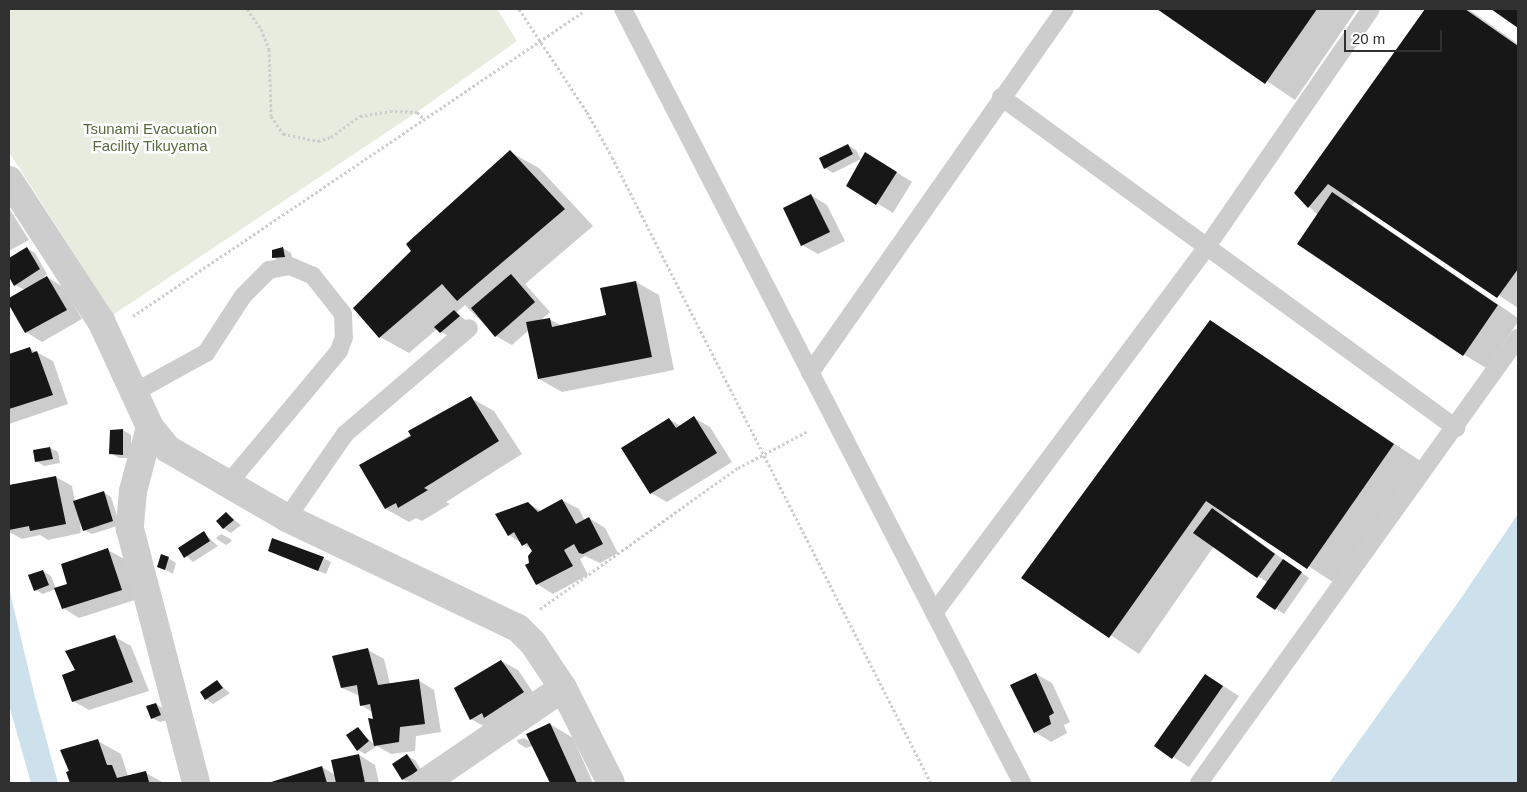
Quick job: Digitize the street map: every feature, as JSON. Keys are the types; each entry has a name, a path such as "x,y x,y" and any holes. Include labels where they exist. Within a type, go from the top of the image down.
{"street":[{"path":"9,180 107,332 150,427 168,449 287,518 518,628 533,643 563,688 611,783"},
{"path":"150,427 132,491 130,529 196,783"},
{"path":"424,783 563,688"}],"lane":[{"path":"623,9 1022,783"},
{"path":"810,373 1065,9"},
{"path":"934,613 1206,248 1371,9"},
{"path":"1001,98 1456,428"},
{"path":"135,392 206,353 244,296 269,270 290,266 313,276 343,314 344,337 339,351 227,484"},
{"path":"287,518 345,434 469,328"},
{"path":"1199,783 1456,428 1518,338"}],"path":[{"path":"247,9 261,29 269,49 271,116 283,134 318,141 331,137 360,116 390,111 417,112 423,118"},
{"path":"519,9 612,157 931,783"},
{"path":"107,332 583,12"},
{"path":"518,628 738,468 808,431"}],"green space":[{"name":"Tsunami Evacuation Facility Tikuyama","path":"9,9 497,9 517,41 417,112 113,315 9,152"}],"water":[{"path":"1518,514 1518,783 1329,783 1459,601"},
{"path":"9,588 58,783 31,783 9,705"}],"pier":[{"path":"1518,511 1459,601 1327,783 1516,512"}],"building":[{"path":"1157,9 1317,9 1265,84"},
{"path":"1425,9 1465,9 1518,46 1518,269 1497,298 1328,184 1308,208 1294,193"},
{"path":"1491,9 1518,9 1518,28"},
{"path":"848,144 853,154 824,169 819,158"},
{"path":"510,150 565,209 457,301 442,284 379,338 353,308 411,251 406,244"},
{"path":"865,152 897,172 876,205 846,186"},
{"path":"1332,192 1498,305 1463,356 1297,244"},
{"path":"811,194 830,232 801,246 783,208"},
{"path":"27,247 40,269 14,286 9,277 9,258"},
{"path":"283,247 285,257 272,258 272,250"},
{"path":"511,274 535,302 495,337 471,308"},
{"path":"47,276 67,310 25,333 9,305 9,298"},
{"path":"636,281 652,357 538,379 526,322 550,318 552,327 606,315 600,288"},
{"path":"454,310 460,316 440,333 434,327"},
{"path":"1210,320 1394,444 1307,569 1206,501 1109,638 1021,578"},
{"path":"30,347 32,353 37,351 53,395 9,409 9,354"},
{"path":"471,396 499,441 424,488 428,490 398,508 396,503 385,509 359,465 411,436 408,431"},
{"path":"694,416 717,453 650,494 621,448 669,418 676,428"},
{"path":"123,429 123,455 109,454 110,430"},
{"path":"50,447 53,459 35,462 33,450"},
{"path":"56,476 66,524 30,531 29,526 9,530 9,485"},
{"path":"104,491 113,521 83,531 73,501"},
{"path":"562,499 576,524 589,517 603,544 583,554 579,553 574,544 564,550 573,566 536,585 525,565 529,563 528,556 532,551 527,543 522,546 514,532 508,536 495,514 528,502 538,512"},
{"path":"1212,508 1275,554 1257,578 1193,533"},
{"path":"226,512 234,520 223,529 216,521"},
{"path":"204,531 210,541 184,558 178,548"},
{"path":"272,538 324,557 318,571 268,551"},
{"path":"108,548 122,590 62,609 54,588 67,584 61,564"},
{"path":"161,554 169,557 165,570 157,567"},
{"path":"1283,559 1302,572 1275,610 1256,597"},
{"path":"43,570 49,585 34,591 28,575"},
{"path":"115,635 133,682 72,702 62,675 75,670 65,651"},
{"path":"368,648 378,685 419,679 425,724 400,727 399,742 374,746 368,718 373,719 370,704 360,706 357,685 341,688 332,656"},
{"path":"501,660 524,692 484,718 482,713 470,720 454,688"},
{"path":"1036,673 1054,713 1049,716 1051,724 1034,733 1010,685"},
{"path":"1205,674 1223,686 1172,759 1154,746"},
{"path":"217,680 223,688 205,700 200,692"},
{"path":"156,703 161,715 151,719 146,706"},
{"path":"550,723 577,783 550,783 526,734"},
{"path":"358,727 369,741 357,751 346,735"},
{"path":"98,739 107,765 112,765 117,778 146,771 149,782 70,783 66,772 69,771 60,750"},
{"path":"359,754 365,783 336,783 331,760"},
{"path":"407,754 418,771 402,780 392,764"},
{"path":"322,766 327,783 268,783"}]}
